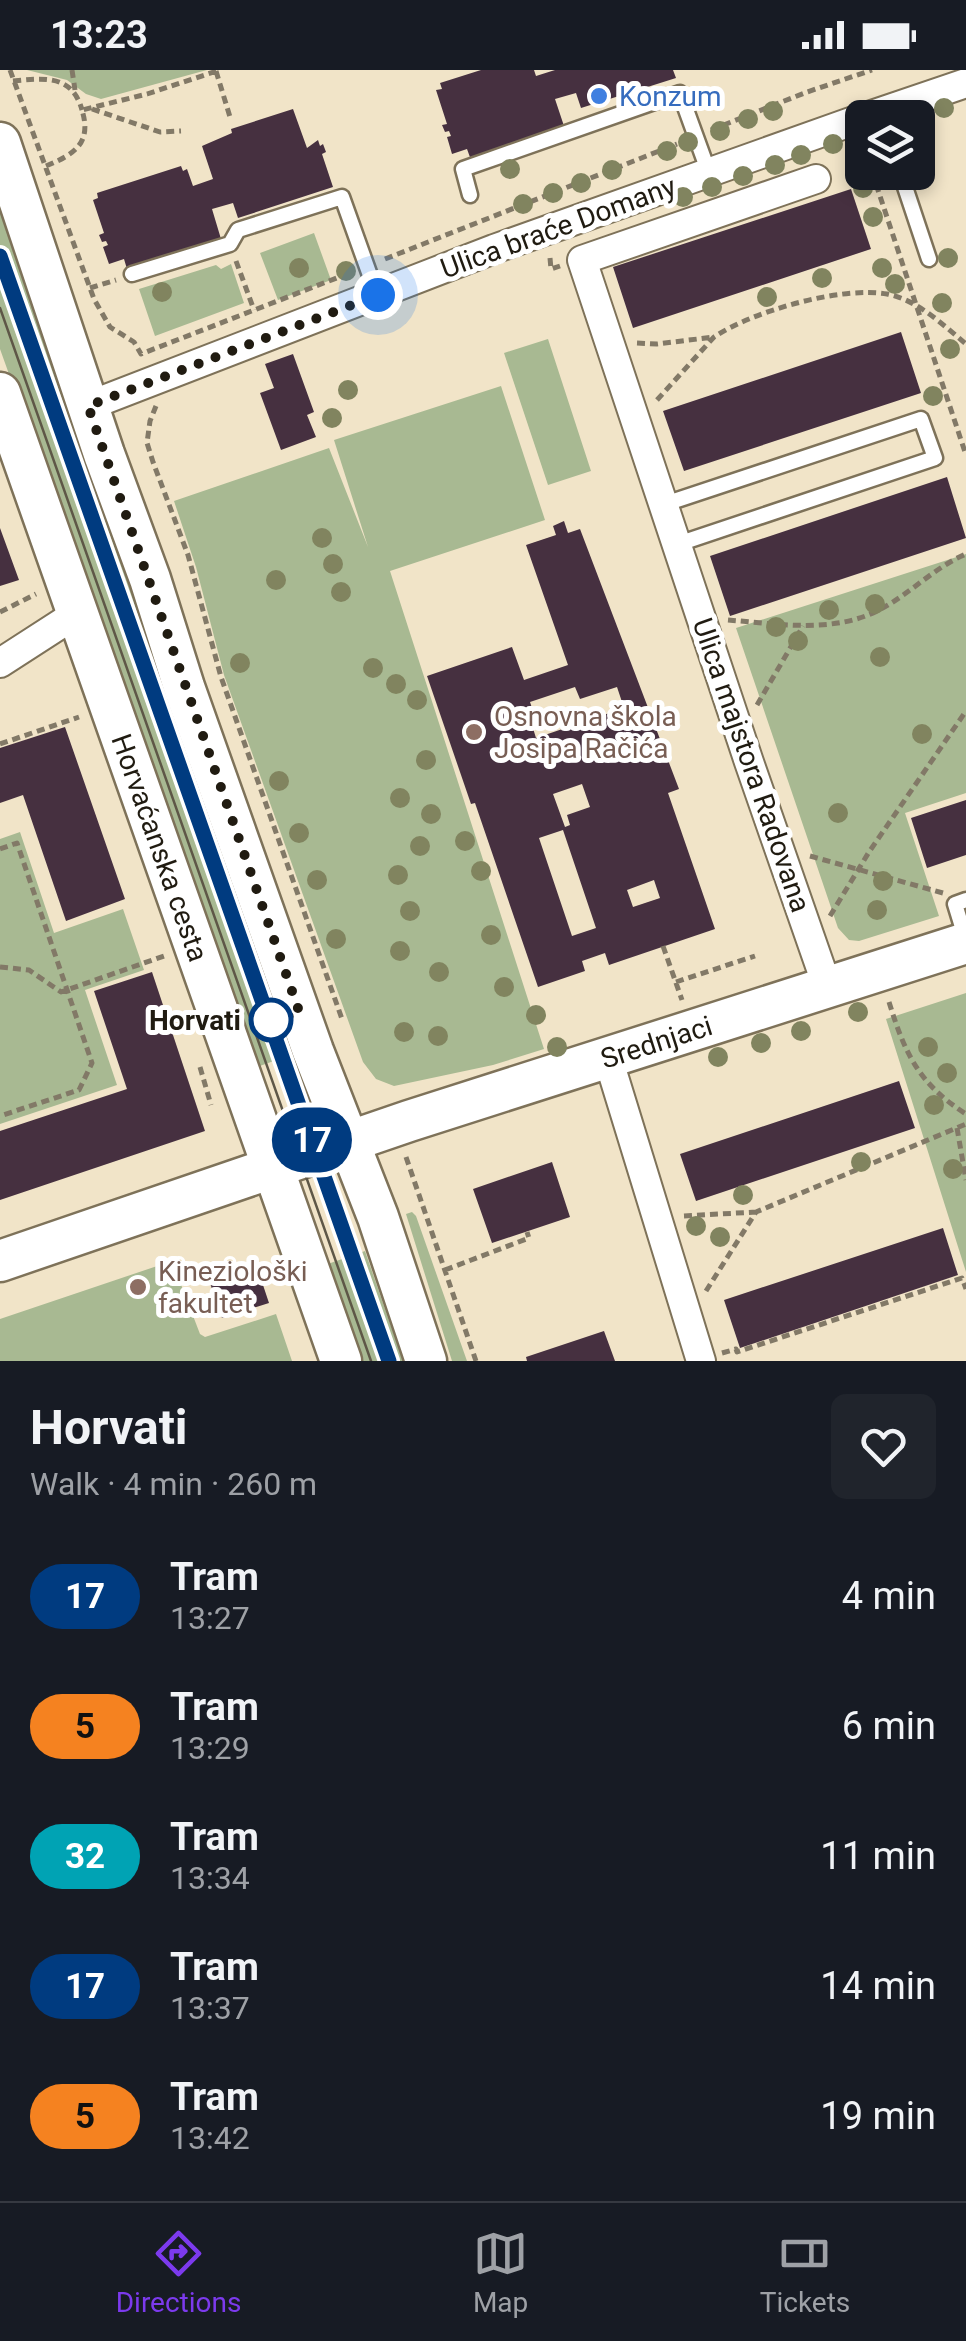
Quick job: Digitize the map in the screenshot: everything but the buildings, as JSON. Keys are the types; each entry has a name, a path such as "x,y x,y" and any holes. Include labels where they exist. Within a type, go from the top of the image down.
{"street":[{"name":"Ulica braće Domany","path":"917,100 966,83"},
{"name":"Ulica braće Domany","path":"88,406 709,172 845,125"},
{"path":"0,144 184,687 378,1217 426,1361"},
{"name":"Ulica majstora Radovana","path":"816,179 582,260 828,986"},
{"name":"Horvaćanska cesta","path":"0,393 341,1361"},
{"path":"0,663 78,612"},
{"name":"Srednjaci","path":"0,1261 348,1142 966,942"},
{"path":"608,1058 701,1361"}],"lane":[{"path":"470,195 463,169 680,93 709,172"},
{"path":"906,190 929,259"},
{"path":"132,274 230,244 238,230 342,197 378,295"},
{"path":"665,504 921,418 930,445 934,458 678,544"},
{"path":"960,902 966,942"}],"path":[{"path":"10,70 104,319 134,342 141,354 872,70"},
{"path":"72,70 75,93"},
{"path":"85,109 218,71 230,117"},
{"path":"13,81 53,80 66,85 85,109 86,126 81,142 70,156 46,166"},
{"path":"832,83 837,96"},
{"path":"85,109 160,132 181,131"},
{"path":"878,190 966,455"},
{"path":"230,244 254,310"},
{"path":"550,258 551,269"},
{"path":"90,288 115,280"},
{"path":"656,412 655,403 663,391 714,337 746,319 844,295 888,294 917,306 966,344"},
{"path":"630,340 657,344 714,337"},
{"path":"158,403 150,420 148,444 153,462 188,555 221,677 342,1019"},
{"path":"726,620 803,626 858,618 881,609 966,554"},
{"path":"0,612 39,592"},
{"path":"756,707 803,626"},
{"path":"829,919 966,710"},
{"path":"0,744 78,717"},
{"path":"0,849 17,843 92,1063 80,1090 0,1116"},
{"path":"807,855 940,890 960,902"},
{"path":"663,946 684,1008"},
{"path":"0,967 29,970 61,992 168,954"},
{"path":"676,982 755,956"},
{"path":"886,994 908,1058 944,1100 966,1114"},
{"path":"676,1217 756,1212 966,1124"},
{"path":"957,1128 966,1180"},
{"path":"411,1171 476,1361"},
{"path":"702,1298 756,1212"},
{"path":"445,1270 529,1238 526,1232"},
{"path":"736,1348 737,1352 962,1278 966,1289"}],"green space":[{"path":"27,70 207,70 101,99 67,80"},
{"path":"0,206 296,1053 257,1067 0,349"},
{"path":"314,233 331,280 278,300 260,253"},
{"path":"231,264 244,303 155,336 139,289"},
{"path":"548,339 591,471 548,485 504,353"},
{"path":"501,386 545,520 390,571 544,1049 493,1065 394,1086 376,1079 363,1062 224,675 174,501 329,448 368,547 334,440"},
{"path":"966,554 966,793 905,813 939,916 859,941 849,940 838,928 736,628"},
{"path":"20,832 54,933 123,909 144,970 85,990 117,1085 0,1124 0,839"},
{"path":"966,993 966,1272 886,1019"},
{"path":"412,1212 467,1361 452,1361 406,1214"},
{"path":"365,1251 403,1361 355,1361 322,1266"},
{"name":"Kineziološki fakultet","path":"172,1261 200,1334 205,1337 276,1314 292,1361 0,1361 0,1319"}],"tram line":[{"path":"0,256 389,1361"},
{"name":"17","path":"0,256 389,1361"},
{"path":"0,308 371,1361"}],"place":[{"name":"Konzum","path":"599,96"},
{"name":"Osnovna škola Josipa Račića","path":"474,732"},
{"name":"Horvati","path":"271,1020"},
{"name":"Kineziološki fakultet","path":"138,1287"}],"route":[{"path":"271,1020 300,1014 88,406 378,295"}]}
